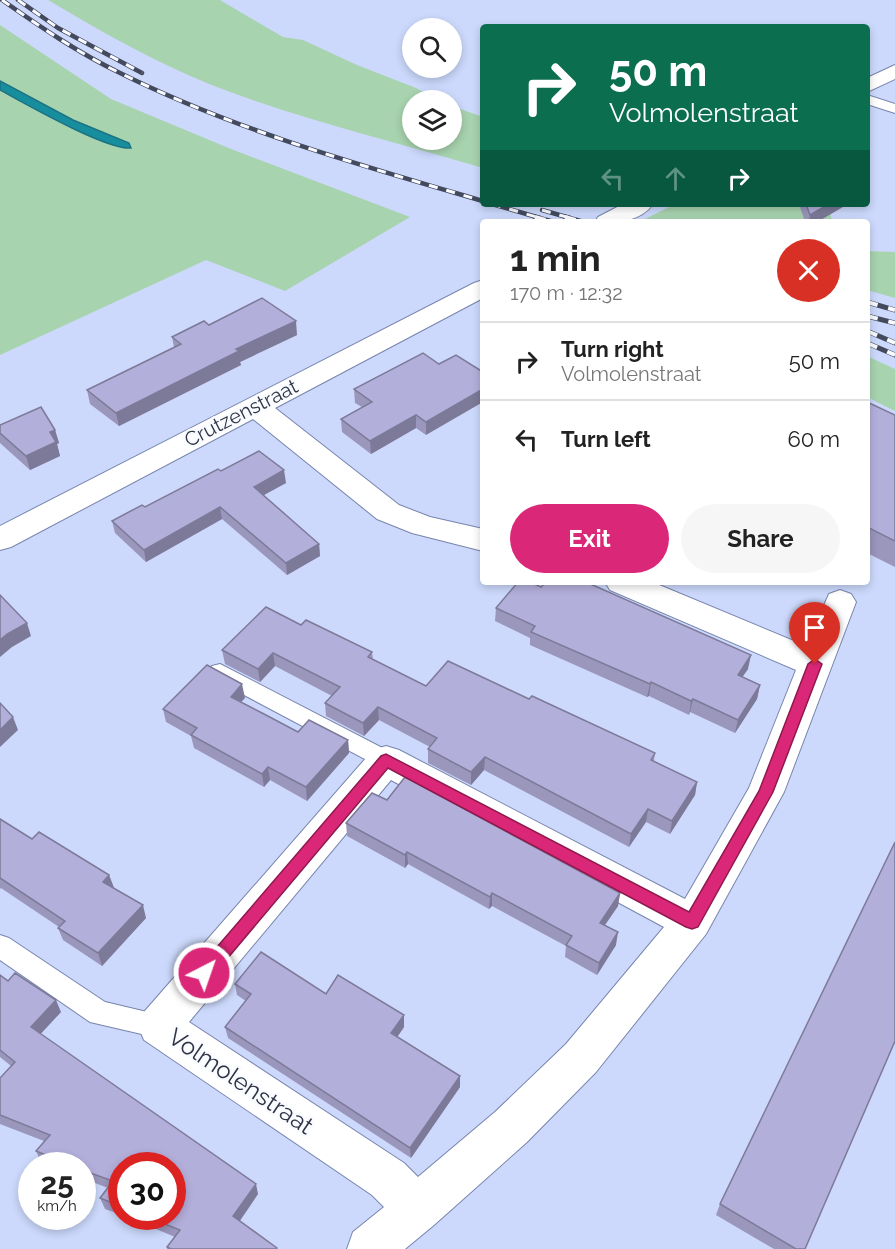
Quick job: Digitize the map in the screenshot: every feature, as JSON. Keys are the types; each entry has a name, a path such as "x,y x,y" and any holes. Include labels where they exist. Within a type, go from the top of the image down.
{"street":[{"path":"870,84 895,71"},
{"path":"613,219 635,207"},
{"name":"Crutzenstraat","path":"0,538 480,290"},
{"path":"255,406 388,512 423,526 480,539"},
{"path":"628,585 815,664"},
{"path":"370,1249 511,1127 580,1058 692,922 766,792 840,602"},
{"path":"386,760 692,922"},
{"name":"Volmolenstraat","path":"386,760 159,1026 388,1179 418,1209"}],"lane":[{"path":"870,100 895,109"},
{"path":"220,672 386,760"},
{"path":"0,946 99,1013 159,1026"}],"shaded area":[{"path":"48,0 220,0 283,37 303,40 420,90 402,90 402,145 243,97 168,66"},
{"path":"0,25 111,99 231,149 410,217 285,291 206,260 0,355 0,90 69,126 121,147 129,143 73,120 0,81"},
{"path":"0,81 73,120 129,143 131,148 104,142 46,115 0,90"},
{"path":"462,110 480,116 480,167 420,150 462,150"},
{"path":"669,207 821,207 830,211 831,219 645,219"},
{"path":"870,251 895,252 895,298 870,291"},
{"path":"870,357 895,369 895,411 870,398"}],"building":[{"path":"807,207 824,207 810,215"},
{"path":"262,298 296,321 236,349 239,351 116,413 87,390 181,344 172,337 204,321 209,325"},
{"path":"423,353 439,364 456,355 480,370 480,391 426,422 416,415 370,441 341,419 372,402 354,389"},
{"path":"870,403 895,415 895,541 870,528"},
{"path":"41,407 55,430 50,432 56,442 26,456 0,433 0,425"},
{"path":"259,451 284,470 254,487 319,544 286,563 220,507 144,550 112,521 142,505 145,507 218,469 221,471"},
{"path":"515,585 541,587 543,585 593,585 751,655 738,675 760,685 738,720 531,632 535,626 496,608"},
{"path":"0,595 27,623 0,640"},
{"path":"266,607 301,625 306,620 372,652 368,657 426,686 448,661 529,699 532,696 655,753 651,760 697,782 672,821 648,809 631,834 485,757 471,772 428,749 437,738 378,707 363,723 325,703 340,687 273,653 258,669 222,650"},
{"path":"207,665 242,684 231,697 298,732 309,720 348,740 306,787 268,767 262,774 191,735 197,728 163,709"},
{"path":"0,703 13,717 0,730"},
{"path":"405,777 620,893 600,923 618,932 599,963 566,945 572,936 492,893 490,897 407,852 405,855 346,823 372,793 387,800"},
{"path":"0,819 32,839 39,832 109,875 103,882 143,905 98,953 58,928 65,921 0,878"},
{"path":"895,842 895,1041 805,1249 796,1249 720,1204"},
{"path":"261,952 326,994 338,975 404,1015 391,1033 460,1076 410,1148 225,1027 251,994 235,984"},
{"path":"15,973 56,1000 31,1027 256,1184 233,1216 277,1248 171,1249 167,1247 180,1230 186,1230 186,1152 108,1152 108,1179 96,1175 96,1152 36,1151 50,1135 0,1115 0,1078 15,1062 0,1050 0,975 8,981"},
{"path":"108,1188 108,1201 100,1198"}],"railway":[{"path":"2,0 88,56 162,93 207,112 298,145 480,200"},
{"path":"18,0 58,28 142,73"},
{"path":"502,207 540,218"},
{"path":"542,210 570,218"},
{"path":"535,217 542,219"},
{"path":"565,217 572,219"},
{"path":"870,303 895,310"},
{"path":"870,317 895,323"},
{"path":"870,332 895,343"},
{"path":"870,344 895,355"}],"route":[{"path":"204,973 386,760 692,922 766,792 815,664"}]}
